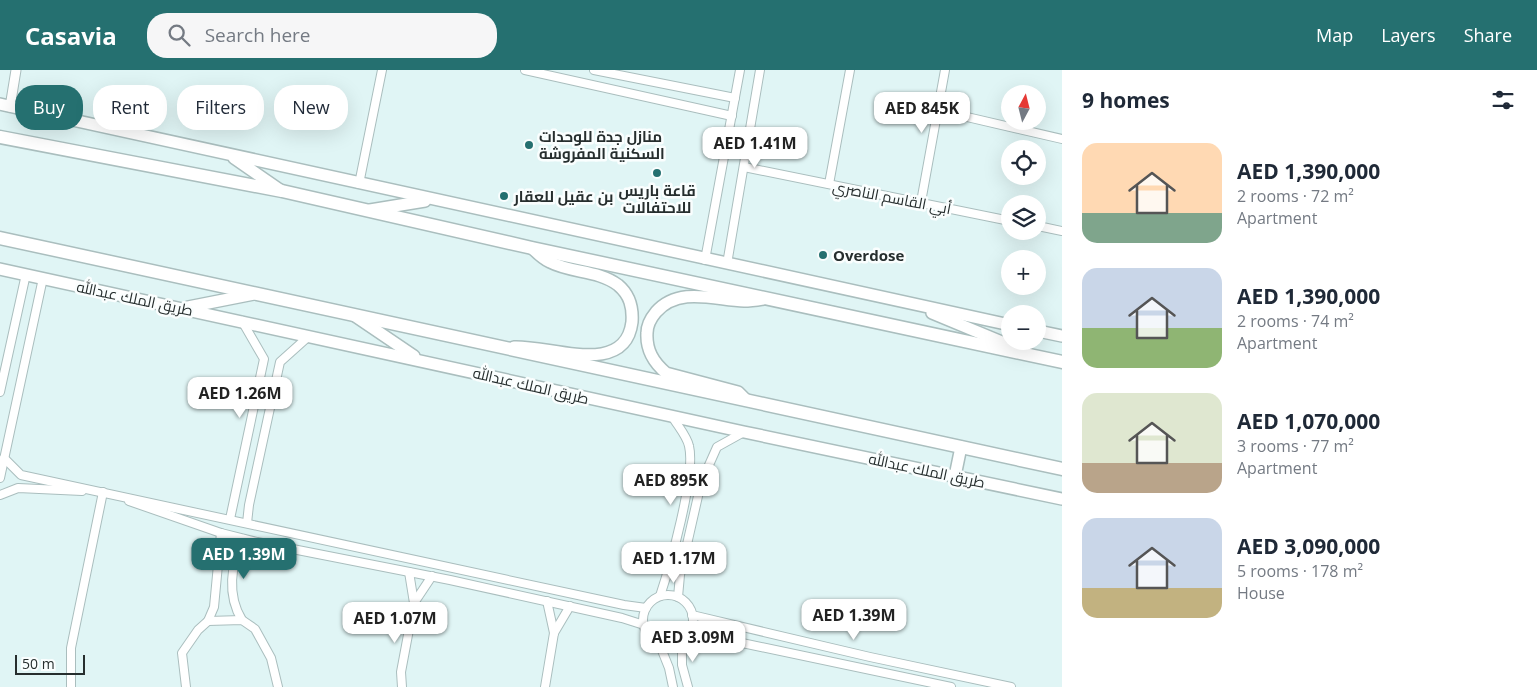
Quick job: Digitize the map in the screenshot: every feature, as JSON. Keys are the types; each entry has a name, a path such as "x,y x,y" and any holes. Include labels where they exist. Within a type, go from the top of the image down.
{"highway":[{"path":"1,137 282,191 532,248 1062,362"},
{"name":"طريق الملك عبدالله","path":"0,238 1062,469"}],"main road":[{"path":"5,106 1001,323"},
{"path":"229,155 282,191"},
{"path":"370,210 432,200"},
{"path":"502,348 528,346 601,356 624,342 630,330 632,305 627,295 617,285 588,272 549,262 532,248"},
{"name":"طريق الملك عبدالله","path":"0,269 744,432 1062,499"},
{"path":"182,308 255,294"},
{"path":"748,401 738,392 666,373 657,365 650,354 647,332 649,322 661,307 681,298 720,297 743,301 767,299"},
{"path":"904,302 1037,356"},
{"path":"354,315 420,360"},
{"path":"1046,333 1062,336"},
{"path":"955,476 960,447"}],"street":[{"path":"5,106 16,70"},
{"path":"358,184 382,70"},
{"path":"525,70 732,116"},
{"path":"594,70 736,98"},
{"path":"705,260 740,70"},
{"path":"727,264 760,70"},
{"path":"829,184 850,70"},
{"path":"921,202 945,70"},
{"path":"937,110 1062,139"},
{"name":"أبي القاسم الناصري","path":"744,167 1001,219"},
{"path":"1046,228 1062,232"},
{"path":"0,392 26,274"},
{"path":"0,478 42,278"},
{"path":"230,519 264,359 242,321"},
{"path":"247,523 249,505 280,362 310,336"},
{"path":"660,596 678,597 687,604 692,615 690,632 682,641 670,644 659,642 649,636 644,625 646,608 660,596 668,573 688,482 689,446 672,416"},
{"path":"678,597 680,575 701,483 717,447 744,432"},
{"path":"4,458 21,474 605,601 646,608"},
{"path":"0,495 18,488 103,492 221,533 244,539 432,576 570,606 644,625"},
{"path":"71,687 71,648 103,492"},
{"path":"186,687 182,653 198,630 208,621 214,607 221,533"},
{"path":"244,539 238,550 231,589 234,608 242,620 255,629 271,658 278,687"},
{"path":"402,687 401,672 414,603 409,572"},
{"path":"414,603 432,576"},
{"path":"547,601 554,634"},
{"path":"545,687 554,634 570,606"},
{"path":"692,615 870,657 1012,687"},
{"path":"208,621 242,620"},
{"path":"690,632 951,687"},
{"path":"682,641 682,665 688,687"},
{"path":"659,642 669,668 673,687"}],"place":[{"name":"منازل جدة للوحدات السكنية المفروشة","path":"529,145"},
{"name":"قاعة باريس للاحتفالات","path":"657,173"},
{"name":"بن عقيل للعقار","path":"504,196"},
{"name":"Overdose","path":"823,255"}]}
